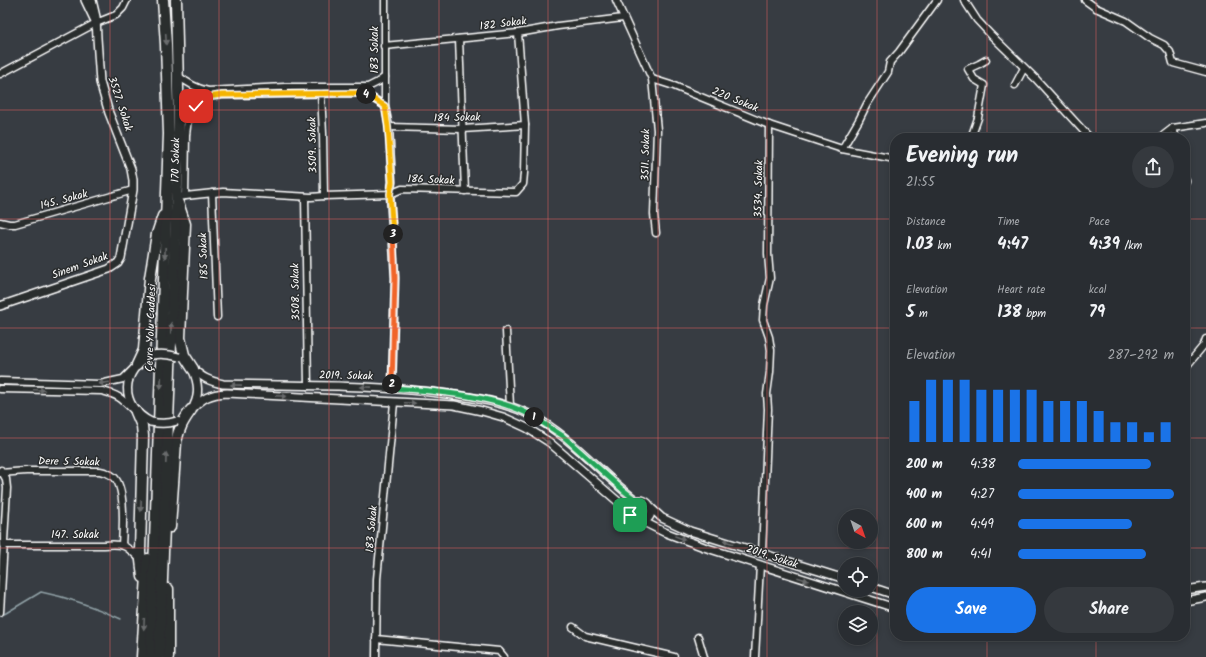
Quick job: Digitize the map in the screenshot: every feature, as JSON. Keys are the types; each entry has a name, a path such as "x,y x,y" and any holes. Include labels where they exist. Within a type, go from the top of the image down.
{"highway":[{"name":"Çevre Yolu Caddesi","path":"159,657 156,623 159,431 169,134 164,0"},
{"name":"Çevre Yolu Caddesi","path":"151,657 156,623 181,197 176,0"},
{"path":"181,197 185,224 180,338 184,355 193,369"},
{"path":"136,364 144,350 150,278 157,234 167,205"},
{"path":"167,569 176,442 181,423 191,410"},
{"path":"136,412 142,426 143,436 140,552 145,595"},
{"path":"142,657 145,595 159,431"},
{"path":"165,483 168,657"}],"street":[{"name":"3527. Sokak","path":"85,0 96,23"},
{"name":"3527. Sokak","path":"92,0 96,10 100,82 109,113 131,169 133,190"},
{"path":"0,74 96,23 116,15 123,8 127,0"},
{"name":"183 Sokak","path":"385,0 385,106 392,182 390,194 395,278 392,388"},
{"path":"616,0 652,79"},
{"path":"842,149 867,104 888,72 890,62 937,0"},
{"path":"964,0 977,20 1085,133"},
{"path":"1085,0 1096,8 1126,21 1150,38 1164,45 1170,52 1173,63 1206,72"},
{"name":"182 Sokak","path":"384,46 518,33 558,26 623,18"},
{"name":"186 Sokak","path":"181,197 223,192 305,197 390,194 402,189 516,192 522,184 524,173 525,124 518,33"},
{"path":"459,39 465,191"},
{"path":"973,133 978,118 984,85 974,79 968,69 986,60"},
{"path":"1015,85 1024,68"},
{"path":"177,75 189,84 199,89 208,91 285,87 368,86 385,77"},
{"name":"220 Sokak","path":"652,79 674,86 769,125 842,149 890,158"},
{"name":"3511. Sokak","path":"652,79 657,130 654,214 656,233"},
{"name":"3509. Sokak","path":"321,93 324,196"},
{"name":"170 Sokak","path":"181,197 188,119 191,111 207,97 222,95 358,93 366,94 385,106"},
{"path":"1166,133 1173,128 1206,123"},
{"name":"184 Sokak","path":"388,127 462,129 525,124"},
{"name":"3534. Sokak","path":"762,553 768,409 767,394 770,372 769,337 763,320 764,305 770,278 768,254 769,125"},
{"path":"1173,128 1174,133"},
{"name":"145. Sokak","path":"0,222 15,224 133,190"},
{"name":"Sinem Sokak","path":"0,306 109,269 118,263 121,258 133,190"},
{"name":"185 Sokak","path":"212,193 217,317"},
{"name":"3508. Sokak","path":"305,197 308,386"},
{"path":"506,331 510,406"},
{"path":"1190,362 1204,345 1206,339"},
{"path":"0,381 100,384 123,379 136,364 144,359 152,355 166,354 179,357 187,362 193,369 197,379 198,390 196,400 191,410 185,417 168,424 159,424 142,418 120,397 102,391 0,389"},
{"path":"136,364 127,383 127,394 130,404 136,412"},
{"name":"2019. Sokak","path":"193,369 202,378 223,384 392,388 484,399 515,407 533,416 563,436 623,490 637,501 640,500 647,502 662,518 690,530 838,577"},
{"name":"2019. Sokak","path":"191,410 202,399 227,393 454,405 482,410 503,416 527,428 549,442 629,511 631,518 634,520 644,522 704,548 890,606"},
{"name":"183 Sokak","path":"376,657 377,579 394,403"},
{"path":"0,612 7,488 6,478 1,471"},
{"name":"Dere 5 Sokak","path":"1,471 100,471 110,474 117,481 122,496 122,545"},
{"path":"629,511 631,505 637,501"},
{"path":"644,522 650,517 651,508"},
{"name":"147. Sokak","path":"3,545 122,545"},
{"path":"122,545 141,559"},
{"path":"755,657 760,565"},
{"path":"1190,589 1206,587"},
{"path":"878,590 890,594"},
{"path":"1190,599 1206,597"},
{"path":"574,627 585,636 674,657"},
{"path":"376,638 499,651 504,657"},
{"path":"698,638 704,657"}],"waterway":[{"path":"0,616 41,592 82,603 121,619"}],"route":[{"path":"196,106 207,97 222,95 358,93 366,94 385,106 392,182 390,194 395,278 392,388 484,399 515,407 533,416 563,436 637,501 631,505 629,511 630,515"}]}
